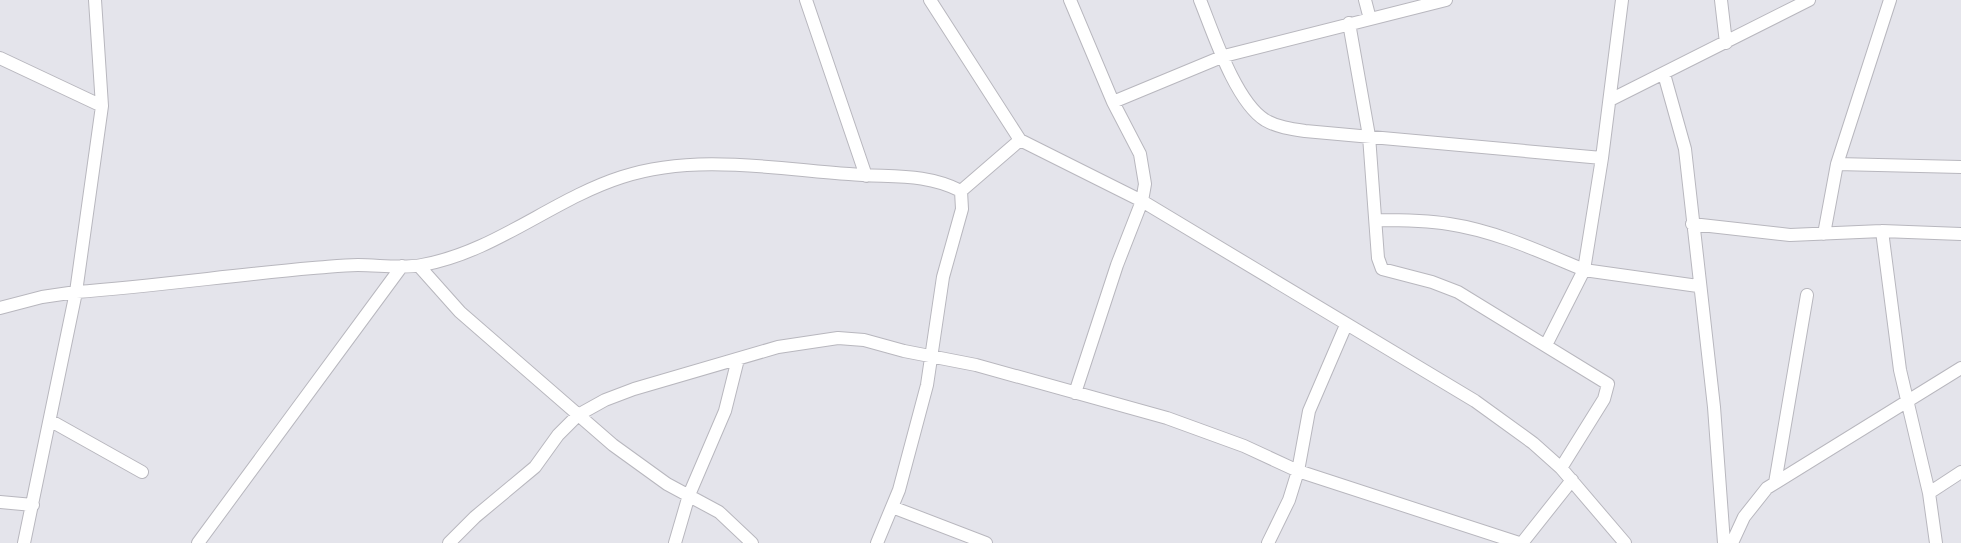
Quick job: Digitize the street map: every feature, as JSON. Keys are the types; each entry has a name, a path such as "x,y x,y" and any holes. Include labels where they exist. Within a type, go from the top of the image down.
{"street":[{"path":"24,543 76,292 102,106 95,0"},
{"path":"806,0 866,176"},
{"path":"930,0 1020,140 1142,201 1475,401 1533,442 1562,468 1625,543"},
{"path":"1070,0 1113,102 1140,154 1145,184 1142,201 1117,264 1075,393"},
{"path":"1200,0 1224,56 1250,106 1263,119 1305,131 1602,158"},
{"path":"1365,0 1370,19"},
{"path":"1546,345 1584,270 1602,158 1622,0"},
{"path":"1721,0 1726,43"},
{"path":"1610,100 1809,0"},
{"path":"1824,234 1837,164 1890,0"},
{"path":"1113,102 1224,56 1438,1"},
{"path":"1349,23 1369,136 1378,258 1382,269 1445,286 1606,381 1608,386 1581,440 1562,468"},
{"path":"0,58 102,106"},
{"path":"1664,74 1684,149 1698,286 1714,407 1724,543"},
{"path":"961,191 1020,140"},
{"path":"1837,164 1961,167"},
{"path":"0,308 42,297 76,292 313,268 357,265 419,266 468,252 592,188 624,176 689,165 726,165 866,176 916,176 933,179 961,191"},
{"path":"877,543 892,507 910,448 931,357 944,277 962,209 961,191"},
{"path":"1376,220 1420,220 1477,230 1506,238 1584,270 1698,286"},
{"path":"1692,224 1790,235 1882,231 1961,234"},
{"path":"1882,231 1892,318 1907,401 1929,493 1936,543"},
{"path":"198,543 402,266"},
{"path":"419,266 460,312 578,415 636,462 719,512 753,543"},
{"path":"1775,483 1807,295"},
{"path":"1268,543 1289,500 1298,471 1309,411 1346,325"},
{"path":"449,543 474,518 535,467 558,435 578,415 634,389 807,341 838,338 864,340 931,357 976,365 1203,429 1298,471 1520,543 1572,480"},
{"path":"675,543 689,495 725,411 738,359"},
{"path":"1732,543 1744,517 1767,488 1961,368"},
{"path":"51,421 142,472"},
{"path":"1929,493 1961,472"},
{"path":"0,502 33,504"},
{"path":"892,507 986,543"}]}
